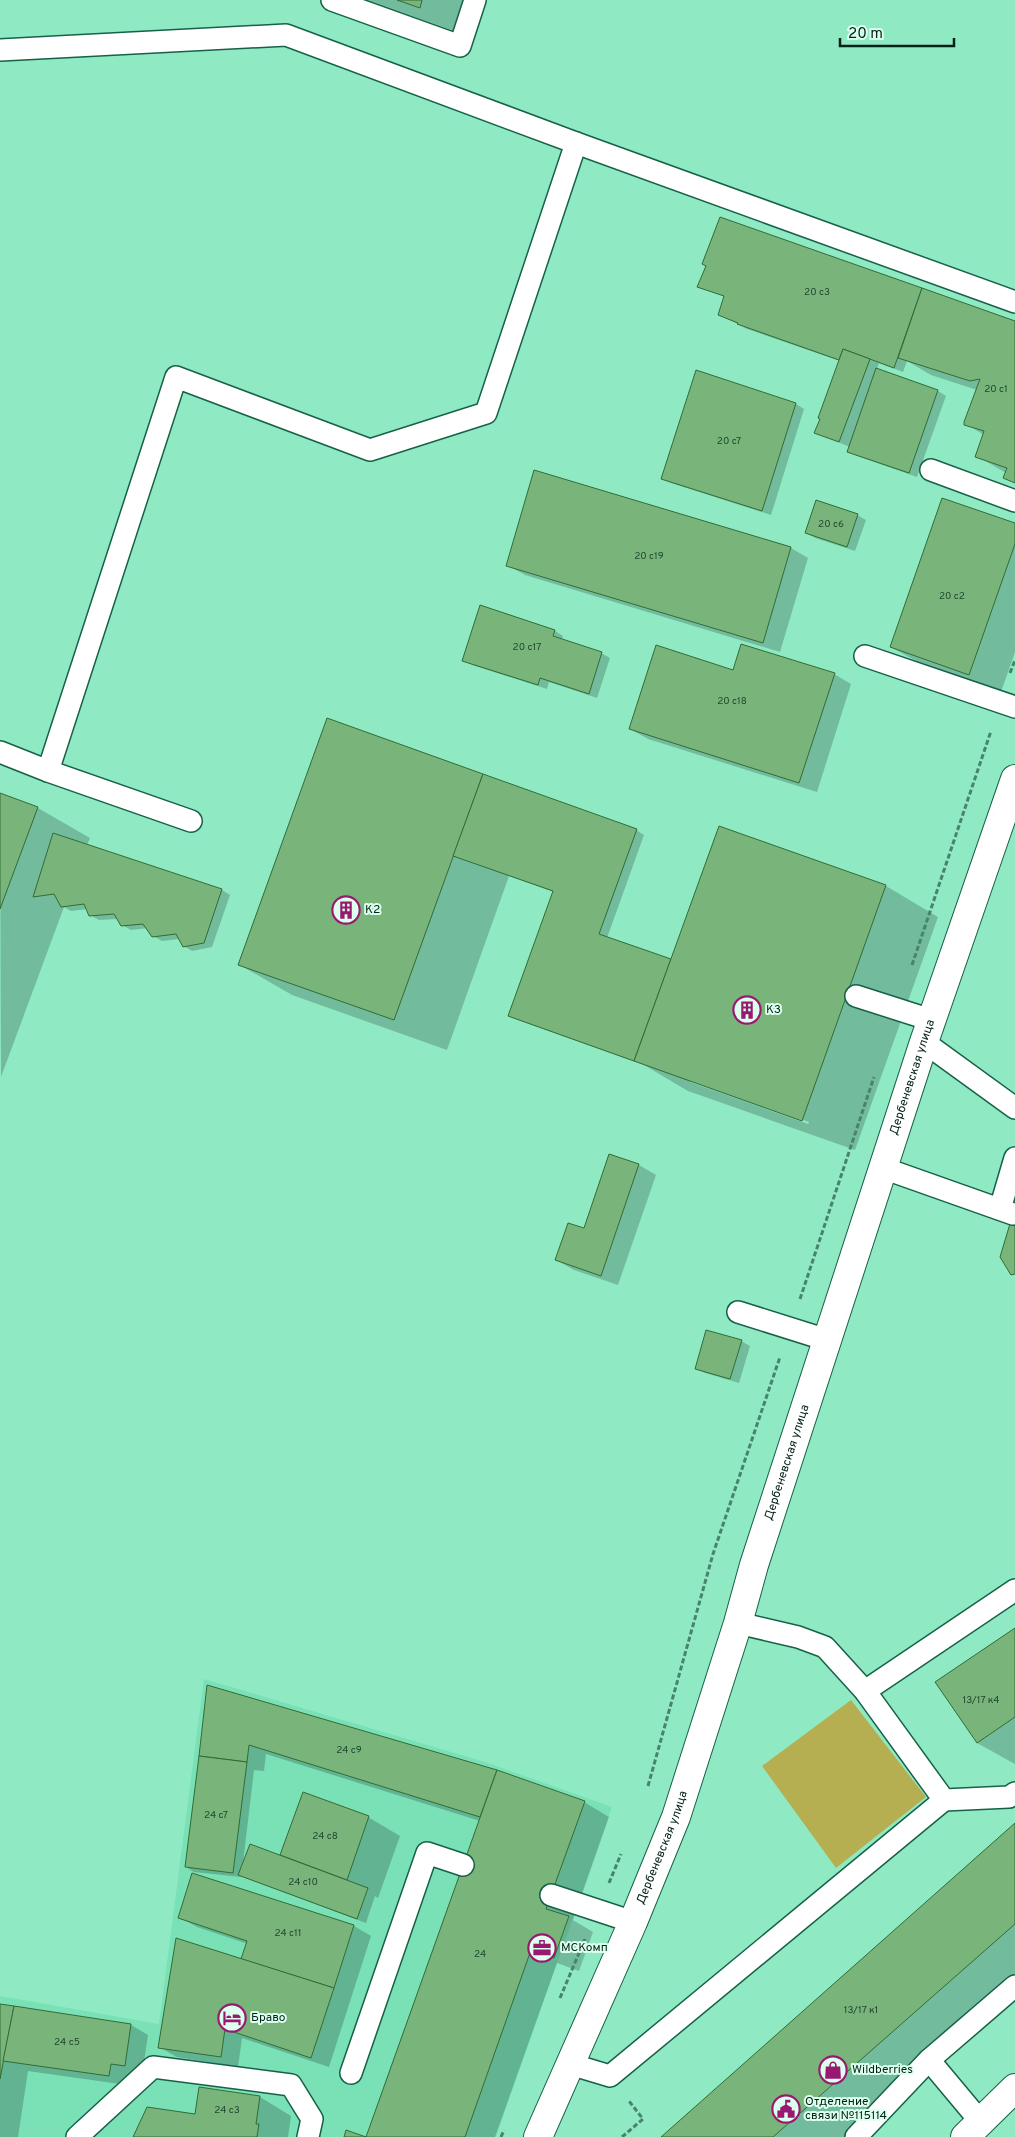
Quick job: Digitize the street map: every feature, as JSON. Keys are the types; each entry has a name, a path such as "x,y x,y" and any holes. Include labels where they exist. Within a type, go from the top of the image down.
{"street":[{"name":"Дербеневская улица","path":"538,2137 633,1922 676,1817 738,1623 754,1565 927,1031 1015,779"},
{"path":"972,2129 1015,2088"}],"lane":[{"path":"332,0 460,46 475,0"},
{"path":"0,50 286,35 576,143 1015,302"},
{"path":"48,770 176,377 370,450 486,413 576,143"},
{"path":"931,470 1015,501"},
{"path":"865,656 1008,704"},
{"path":"0,752 191,821"},
{"path":"856,996 897,1009 927,1031 1015,1108"},
{"path":"883,1168 1006,1211 1015,1158"},
{"path":"738,1312 827,1340"},
{"path":"865,1691 1015,1590"},
{"path":"738,1623 798,1637 825,1647 865,1691 944,1800"},
{"path":"570,2064 610,2076 944,1800 1009,1797 1015,1793"},
{"path":"351,2073 427,1853 463,1865"},
{"path":"552,1895 633,1922"},
{"path":"856,2137 929,2060 1015,1986"},
{"path":"929,2060 972,2129"},
{"path":"77,2137 153,2067 291,2085 312,2119 308,2137"}],"path":[{"path":"897,1009 1008,704 1015,660"},
{"path":"647,1788 713,1554 875,1075"},
{"path":"559,2000 623,1850"},
{"path":"610,2076 643,2119 622,2137"},
{"path":"501,2137 506,2124"}],"shaded area":[{"path":"204,1679 485,1762 612,1807 496,2137 0,2137 0,1996 159,2024"},
{"path":"851,1700 926,1797 836,1868 762,1766"}],"building":[{"path":"397,0 422,0 420,8"},
{"path":"720,217 922,288 894,368 843,349 839,360 737,324 718,315 724,296 697,287 706,266 702,264"},
{"path":"922,288 1015,321 1015,483 1003,478 1007,468 975,457 984,431 964,425 980,379 970,381 898,358"},
{"path":"843,349 870,359 839,442 814,433"},
{"path":"876,368 938,390 909,473 847,452"},
{"path":"696,370 796,403 762,511 661,479"},
{"path":"534,470 791,547 763,643 506,566"},
{"path":"942,498 1015,523 1015,544 969,675 890,647"},
{"path":"816,500 858,514 847,547 805,533"},
{"path":"480,605 555,630 553,636 602,652 589,694 540,678 538,685 462,661"},
{"path":"741,644 835,673 799,783 629,729 656,645 733,670"},
{"name":"К2","path":"327,718 483,774 394,1020 238,965"},
{"path":"483,774 637,829 599,934 671,959 634,1061 508,1016 553,891 453,856"},
{"path":"0,793 38,807 0,909"},
{"name":"К3","path":"719,826 886,885 802,1121 634,1061"},
{"path":"53,833 222,889 204,943 183,947 176,934 152,937 143,924 121,926 114,914 89,916 84,904 61,907 54,894 33,897"},
{"path":"609,1154 639,1164 601,1276 555,1260 568,1223 584,1228"},
{"path":"1015,1207 1015,1274 1011,1275 1000,1257"},
{"path":"706,1330 742,1340 730,1379 695,1369"},
{"path":"1015,1628 1015,1717 977,1743 935,1682"},
{"path":"207,1685 497,1770 480,1817 249,1745 247,1762 199,1756"},
{"path":"199,1756 247,1762 233,1873 185,1867"},
{"path":"497,1770 585,1801 546,1909 569,1916 554,1958 531,1950 465,2137 366,2137"},
{"path":"303,1792 369,1816 347,1880 280,1855"},
{"path":"1015,1823 1015,1924 773,2137 661,2137"},
{"path":"250,1844 368,1888 357,1919 238,1875"},
{"path":"192,1873 354,1925 334,1988 241,1959 247,1941 178,1918"},
{"path":"176,1938 334,1988 311,2058 225,2029 221,2057 158,2048"},
{"path":"0,2004 14,2006 0,2079"},
{"path":"14,2006 131,2024 125,2066 111,2064 109,2076 3,2061"},
{"path":"199,2087 260,2096 256,2124 259,2124 257,2137 133,2137 147,2107 195,2114"},
{"path":"346,2130 366,2137 344,2137"}],"place":[{"name":"К2","path":"346,910"},
{"name":"К3","path":"747,1010"},
{"name":"МСКомп","path":"542,1948"},
{"name":"Браво","path":"232,2018"},
{"name":"Wildberries","path":"833,2070"},
{"name":"Отделение связи №115114","path":"786,2109"}]}
